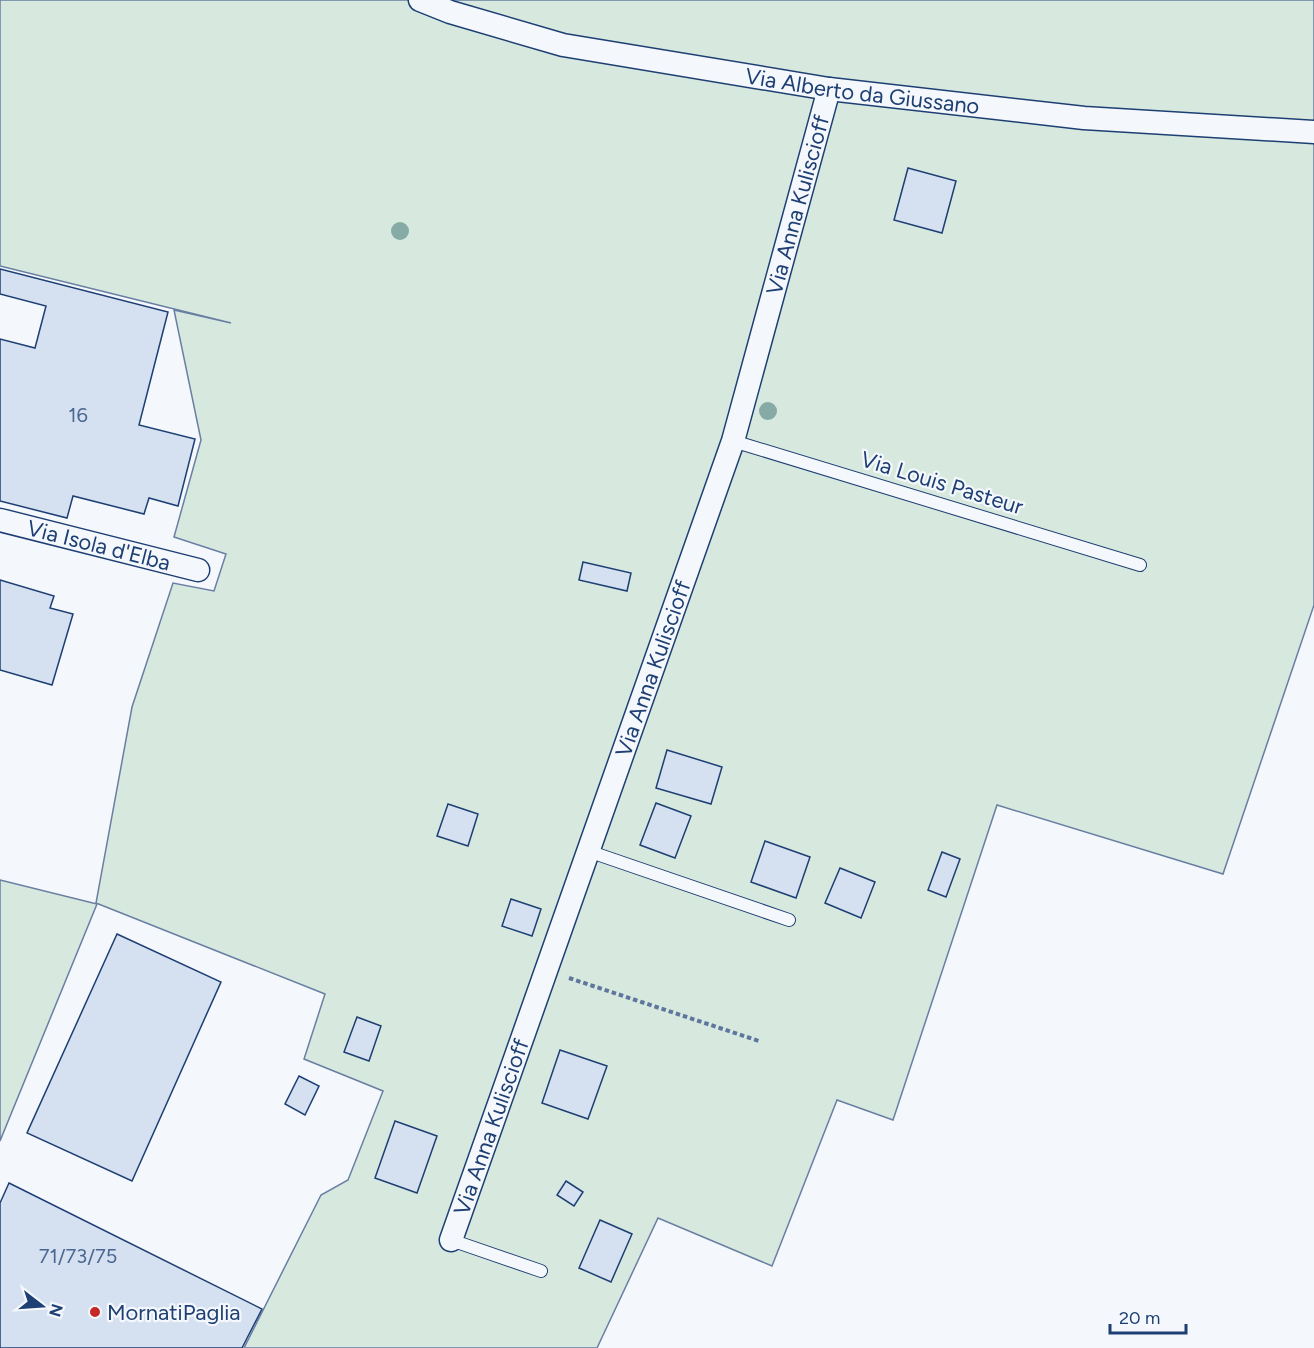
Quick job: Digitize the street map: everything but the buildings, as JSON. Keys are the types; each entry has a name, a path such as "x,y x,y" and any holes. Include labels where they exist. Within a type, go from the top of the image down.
{"street":[{"name":"Via Alberto da Giussano","path":"420,0 450,12 563,45 829,89 1084,118 1314,132"},
{"name":"Via Anna Kuliscioff","path":"451,1240 733,441 829,89"},
{"name":"Via Isola d'Elba","path":"0,520 198,570"}],"lane":[{"name":"Via Louis Pasteur","path":"733,441 1140,565"},
{"path":"588,851 789,920"},
{"path":"451,1240 540,1271"}],"path":[{"path":"546,970 759,1041"}],"shaded area":[{"path":"0,0 1314,0 1314,605 1223,874 997,805 893,1120 837,1100 772,1266 658,1218 597,1348 244,1348 321,1195 348,1180 383,1091 304,1059 325,994 96,903 132,707 173,583 214,591 226,554 174,537 201,440 174,310 231,323 0,266"},
{"path":"0,880 97,904 0,1141"}],"place":[{"name":"MornatiPaglia","path":"95,1312"}]}
